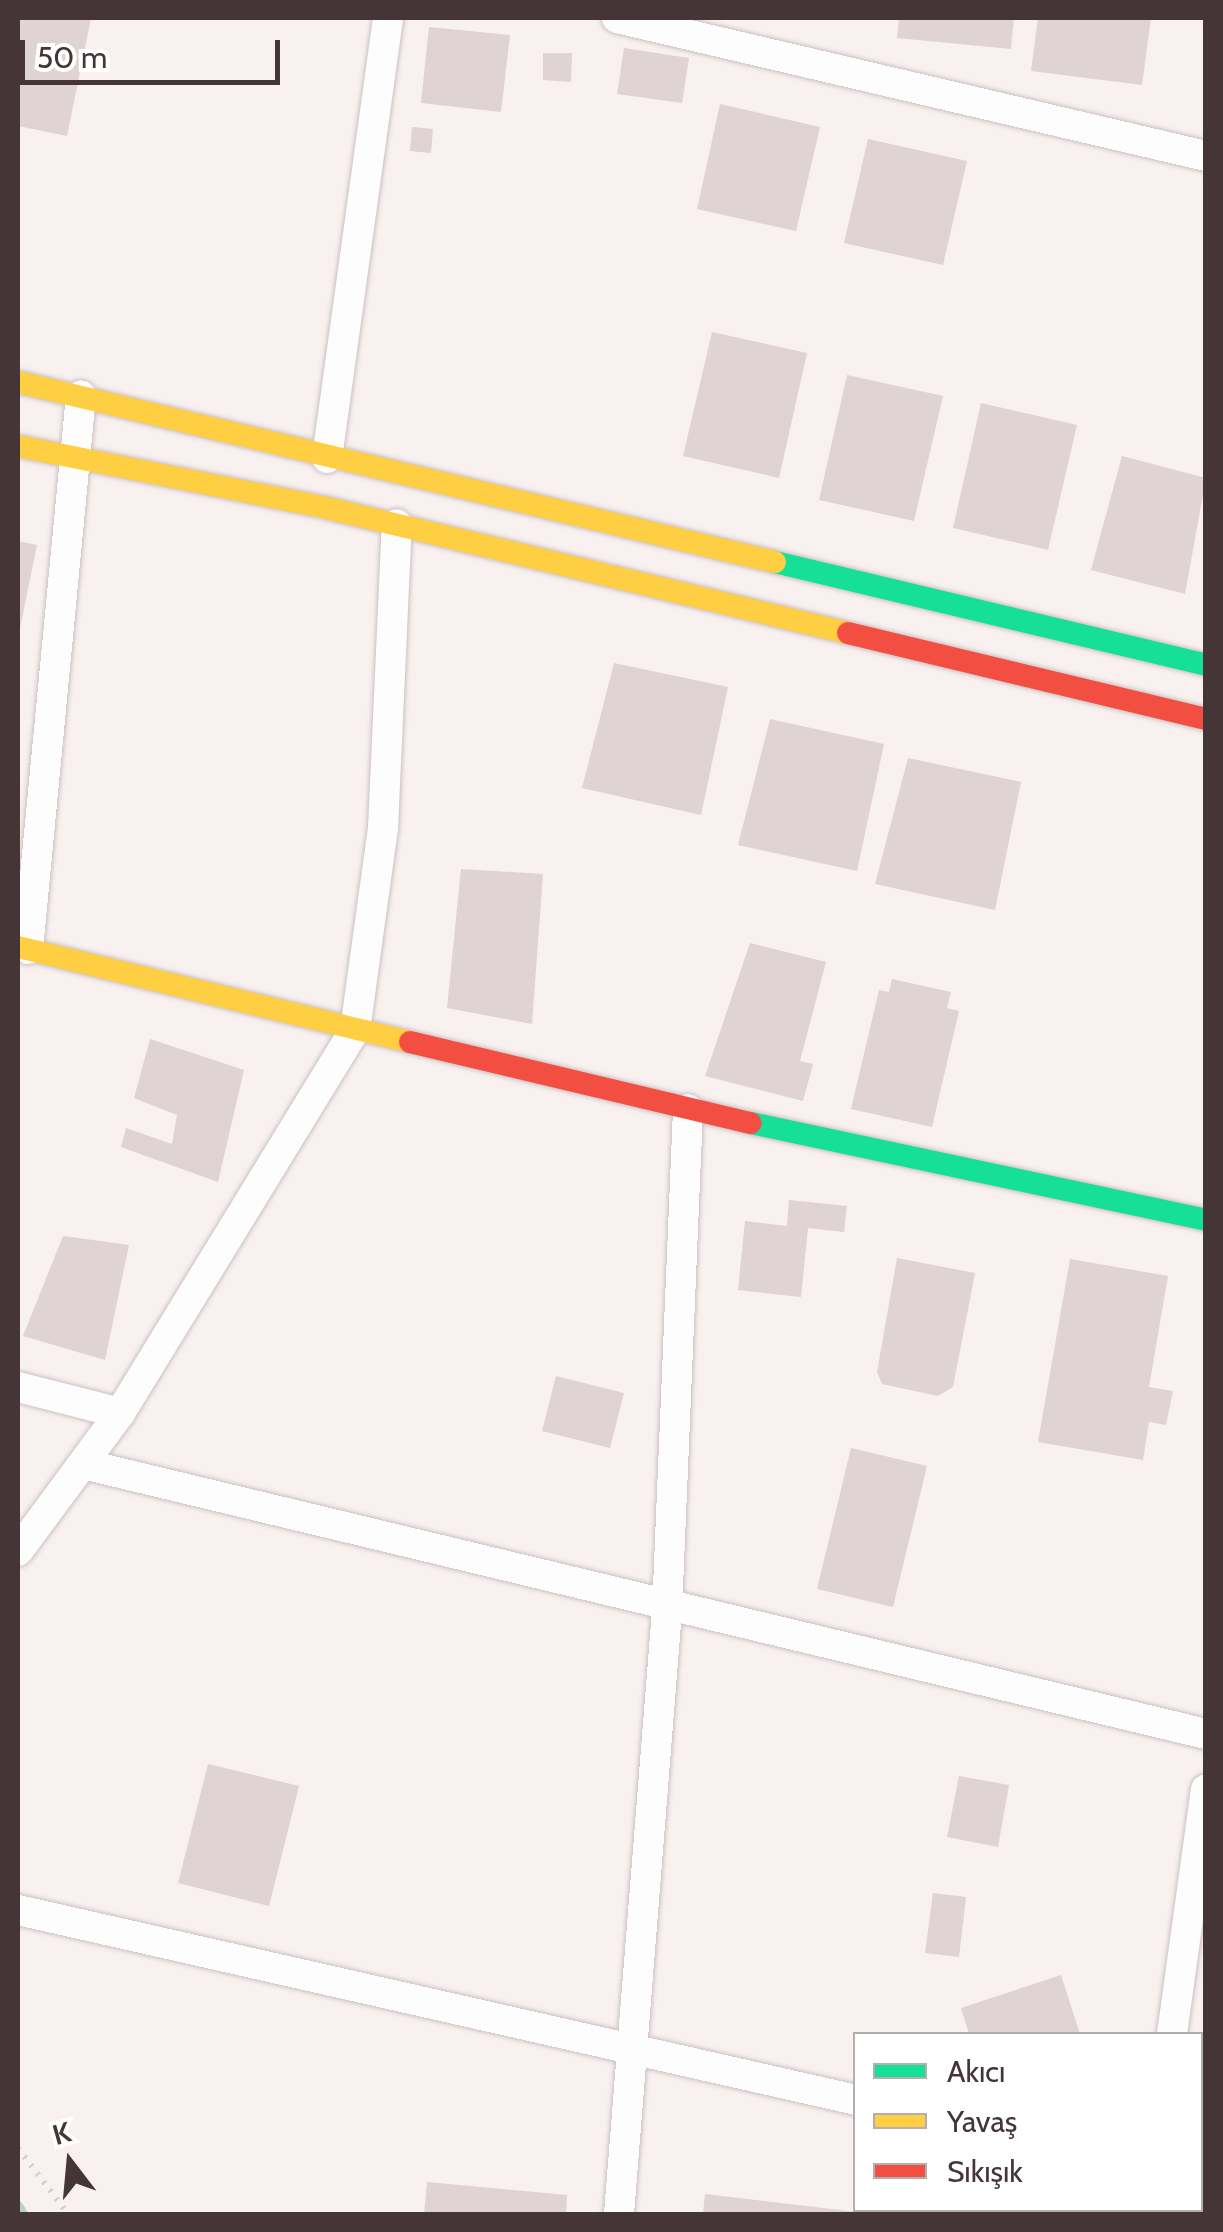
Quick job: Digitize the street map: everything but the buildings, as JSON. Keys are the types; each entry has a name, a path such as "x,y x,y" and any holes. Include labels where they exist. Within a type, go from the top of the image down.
{"street":[{"path":"327,458 388,18"},
{"path":"618,18 1206,156"},
{"path":"18,382 1206,666"},
{"path":"81,396 23,948 688,1109 1206,1220"},
{"path":"18,446 396,524 1206,720"},
{"path":"18,1551 120,1413 356,1030 383,828 396,524"},
{"path":"619,2214 668,1611 688,1109"},
{"path":"18,1387 120,1413"},
{"path":"83,1464 668,1611 1206,1734"},
{"path":"1172,2032 1206,1789"},
{"path":"18,1910 853,2099"}],"path":[{"path":"18,2148 68,2214"}],"waterway":[{"path":"18,2206 23,2214"}],"traffic: fast":[{"path":"775,562 1206,665"},
{"path":"751,1123 1206,1220"}],"traffic: slow":[{"path":"18,382 775,562"},
{"path":"18,446 327,508 848,633"},
{"path":"18,947 410,1042"}],"traffic: jam":[{"path":"848,633 1206,719"},
{"path":"410,1042 751,1123"}]}
